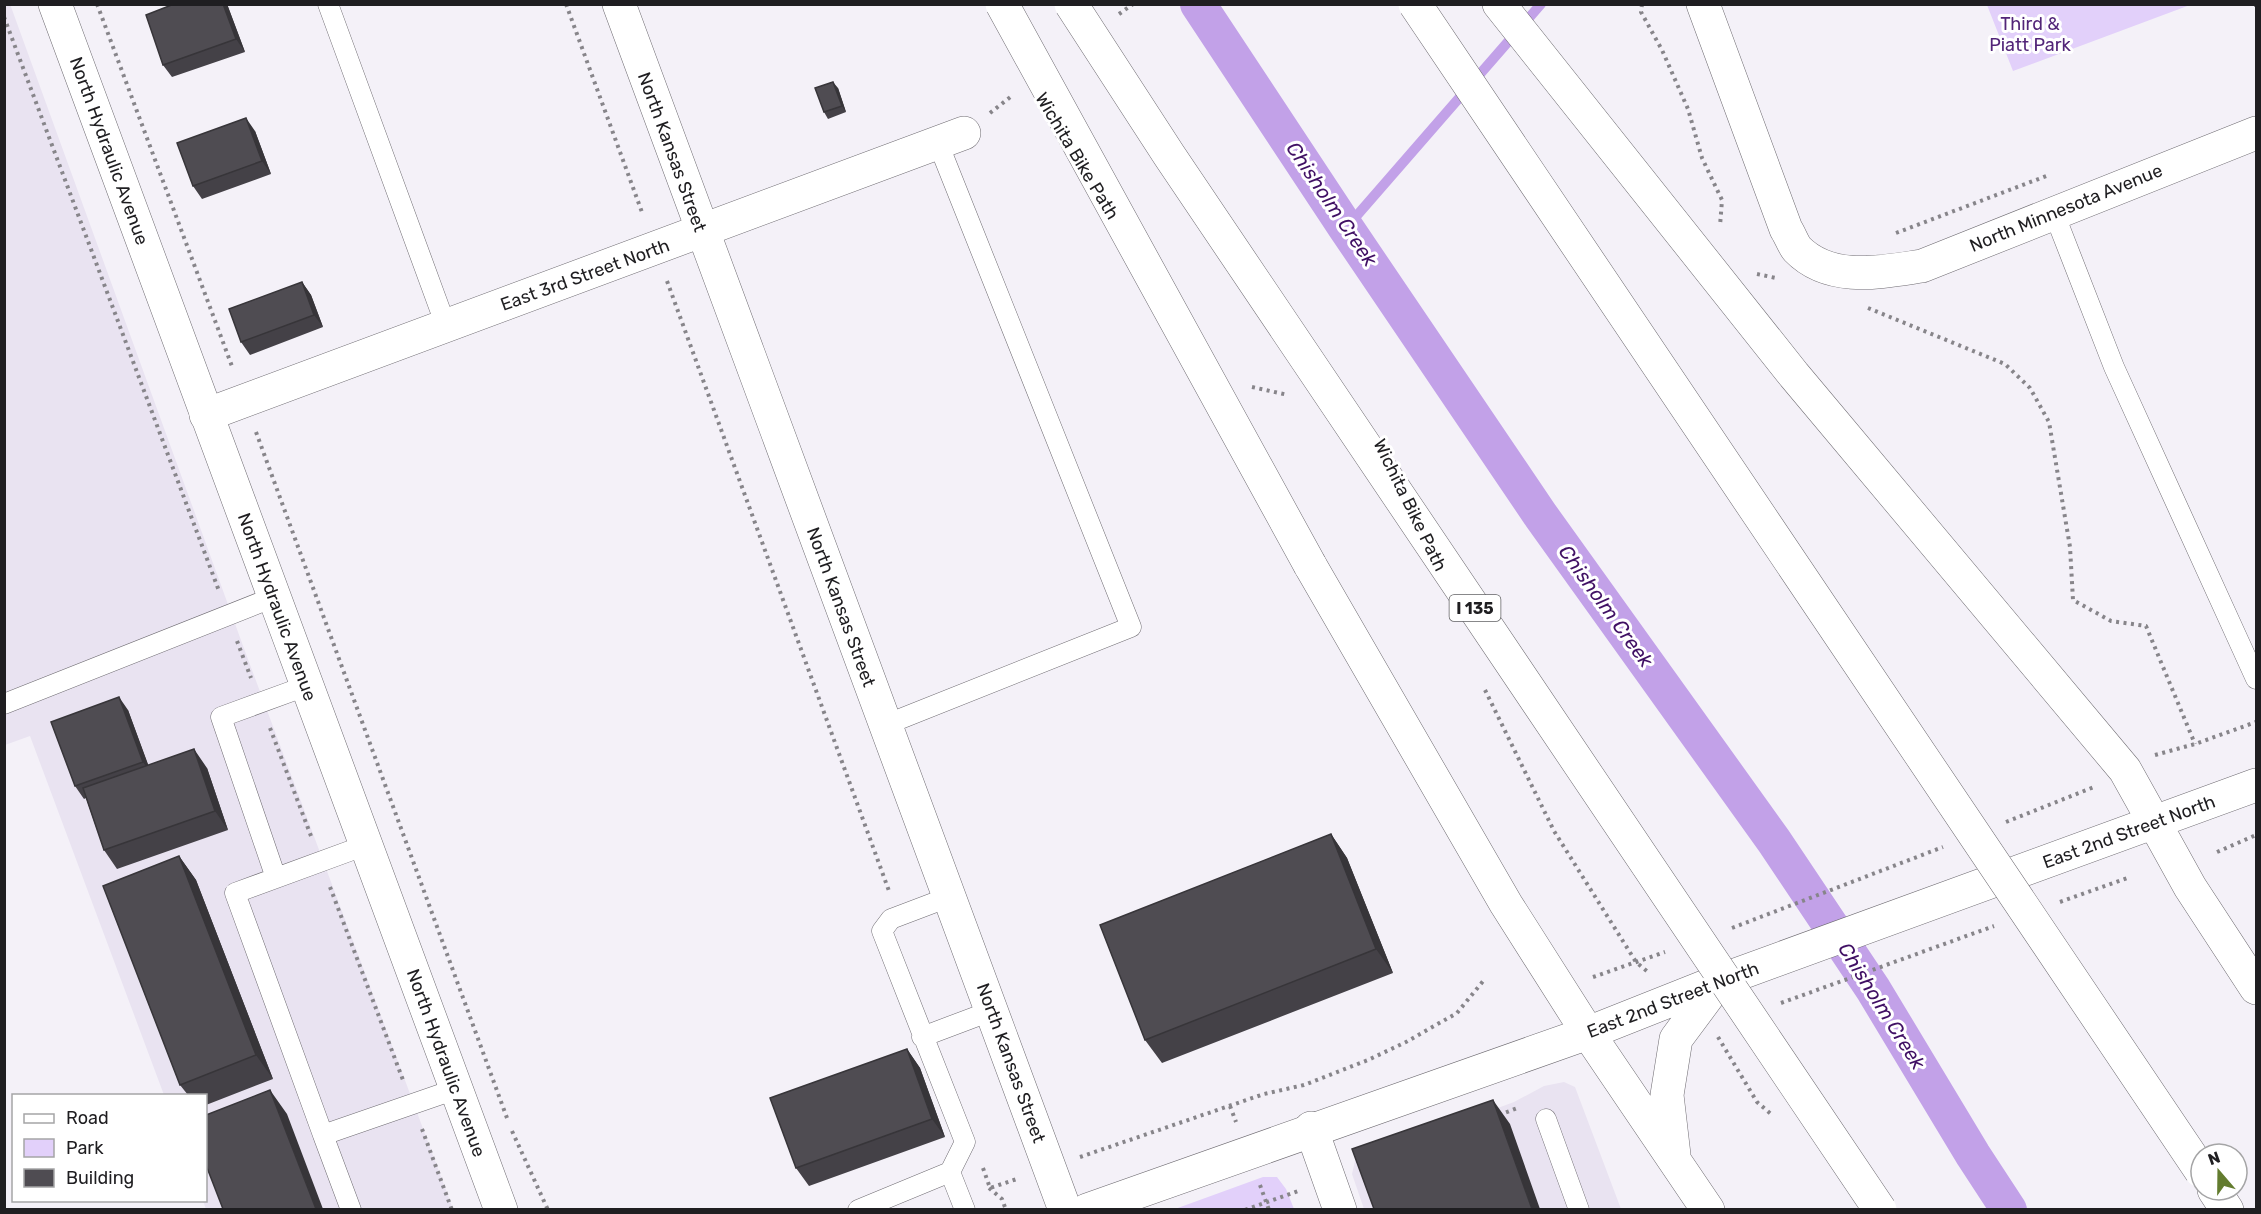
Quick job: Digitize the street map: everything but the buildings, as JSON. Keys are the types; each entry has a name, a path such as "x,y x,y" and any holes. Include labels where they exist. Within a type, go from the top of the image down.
{"main road":[{"name":"North Hydraulic Avenue","path":"55,4 501,1209"},
{"name":"North Kansas Street","path":"619,4 1065,1209"},
{"path":"1002,4 1310,565 1506,904 1588,1033 1708,1209"},
{"name":"I 135","path":"1071,4 1169,155 1880,1209"},
{"path":"1415,4 2189,1153"},
{"path":"1499,4 1794,375 2125,770 2190,887 2256,988"},
{"name":"North Minnesota Avenue","path":"1703,4 1786,229 1797,249 1820,264 1845,273 1873,273 1922,266 2256,132"},
{"name":"East 3rd Street North","path":"206,415 951,138"},
{"name":"East 2nd Street North","path":"1087,1209 1311,1128 1588,1033 1685,1006 1719,981 1974,890 2256,784"},
{"path":"1674,1160 1666,1095 1676,1039 1685,1006"},
{"path":"1311,1128 1334,1194"}],"lane":[{"path":"328,4 446,326"},
{"path":"885,725 1131,627 951,138"},
{"path":"2054,213 2114,367 2256,679"},
{"path":"4,704 274,597"},
{"path":"276,878 221,717 306,686"},
{"path":"351,1209 235,893 366,845"},
{"path":"858,1209 950,1172 965,1142 882,931 891,919 949,897"},
{"path":"922,1037 992,1011"},
{"path":"323,1135 456,1089"},
{"path":"1546,1119 1579,1209"},
{"path":"950,1172 964,1209"}],"path":[{"path":"97,4 508,1122 548,1209"},
{"path":"1126,9 1133,4"},
{"path":"1642,4 1641,12 1662,50 1688,109 1702,158 1722,200 1720,233"},
{"path":"1890,235 2056,172"},
{"path":"1752,273 1781,279"},
{"path":"1864,306 2005,364 2031,388 2049,422 2070,547 2073,600 2111,621 2146,626 2195,744"},
{"path":"1248,386 1292,396"},
{"path":"1482,683 1554,831 1636,962 1717,1035 1757,1102 1773,1116"},
{"path":"2150,756 2195,744 2256,722"},
{"path":"2004,823 2099,785"},
{"path":"2217,852 2256,835"},
{"path":"1723,931 1950,844"},
{"path":"1772,1006 1993,926"},
{"path":"1586,979 1669,950"},
{"path":"1489,1119 1521,1107"},
{"path":"990,1188 1002,1199 1006,1209"},
{"path":"1245,1209 1334,1194"}],"shaded area":[{"path":"10,4 246,654 453,1209 206,1209 203,1202 207,1202 207,1094 164,1094 30,736 5,745 4,5"},
{"path":"1564,1082 1575,1087 1621,1209 1364,1209 1352,1174 1355,1161 1514,1102 1544,1086"}],"green space":[{"name":"Third & Piatt Park","path":"1987,4 2190,5 2013,71"},
{"path":"1263,1177 1277,1177 1286,1189 1294,1209 1175,1209"}],"waterway":[{"name":"Chisholm Creek","path":"1198,4 1541,516 1774,841 1873,989 1973,1155 2009,1210"},
{"path":"1346,228 1541,4"}]}
